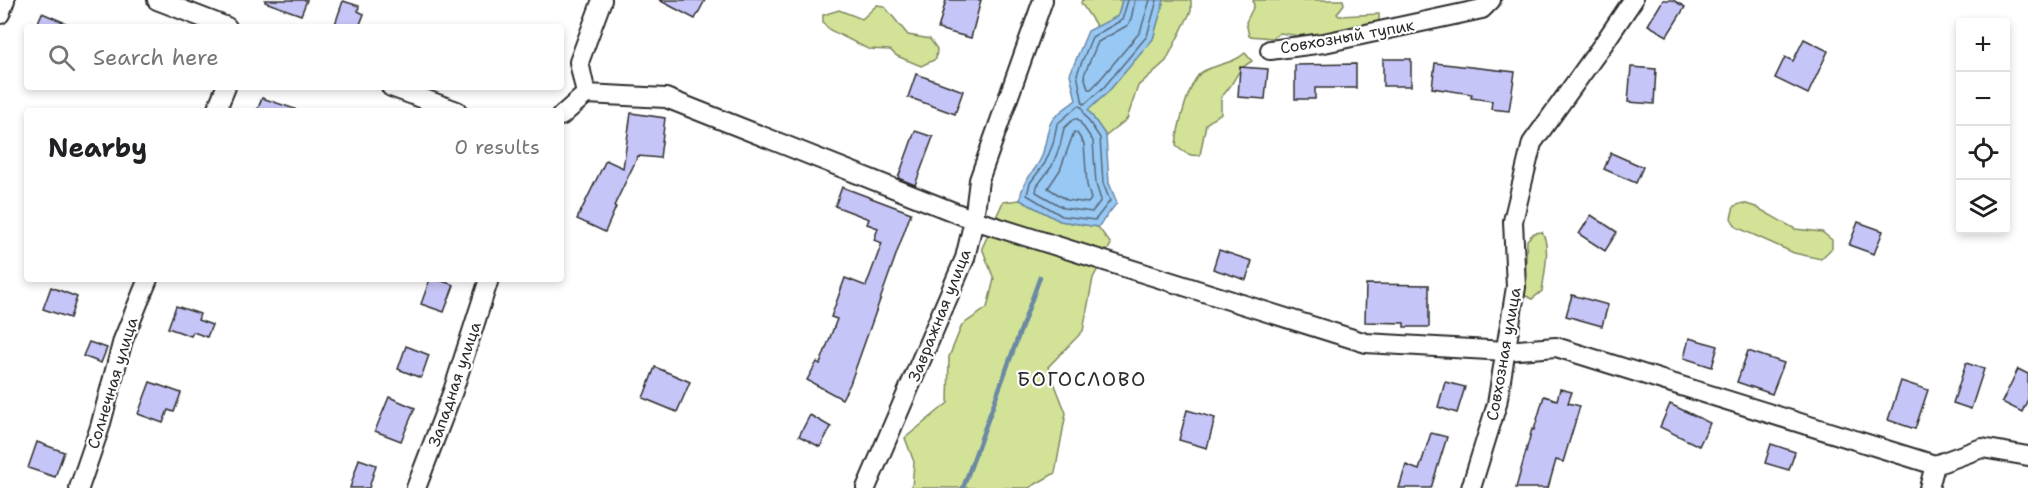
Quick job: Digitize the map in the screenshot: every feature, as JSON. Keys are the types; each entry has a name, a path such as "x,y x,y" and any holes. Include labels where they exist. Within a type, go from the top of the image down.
{"street":[{"path":"0,14 6,0"},
{"path":"157,0 219,24"},
{"path":"586,94 579,62 602,0"},
{"name":"Завражная улица","path":"866,488 965,258 974,220 979,180 1043,0"},
{"name":"Совхозный тупик","path":"1270,50 1324,43 1482,9 1491,0"},
{"name":"Совхозная улица","path":"1471,488 1497,404 1516,287 1513,221 1532,142 1633,0"},
{"path":"217,108 225,90"},
{"path":"399,90 449,108"},
{"path":"564,113 586,94 666,98 974,220 1366,343 1506,351 1556,347 1935,465 1982,448 2028,456"},
{"name":"Солнечная улица","path":"79,488 100,427 123,340 147,282"},
{"name":"Западная улица","path":"416,488 453,391 488,282"},
{"path":"1929,488 1935,465"}],"green space":[{"path":"1082,0 1122,0 1118,16 1097,27 1081,3"},
{"path":"1164,0 1191,0 1191,11 1166,61 1138,86 1127,119 1106,136 1088,110 1108,92 1153,39"},
{"path":"1253,0 1343,0 1344,4 1337,14 1339,16 1379,14 1379,26 1347,35 1300,36 1280,33 1273,38 1249,36 1246,22 1254,6"},
{"path":"877,5 884,6 908,35 930,39 937,49 936,59 921,66 897,56 890,50 868,49 830,30 823,23 823,15 839,10 862,19"},
{"path":"1245,53 1252,61 1241,69 1221,97 1221,113 1206,124 1200,155 1190,155 1184,152 1176,146 1177,139 1184,106 1197,77 1202,72"},
{"path":"1020,200 1060,221 1098,227 1111,244 1093,278 1083,331 1048,367 1066,413 1055,473 1029,488 912,488 914,462 905,438 948,403 949,357 962,325 987,308 994,279 982,248 1003,202"},
{"path":"1743,203 1756,207 1795,229 1822,232 1832,240 1832,248 1821,259 1794,253 1736,227 1731,218 1734,206"},
{"path":"1542,232 1545,238 1546,253 1542,291 1532,299 1524,295 1527,240 1534,233"}],"water":[{"path":"1122,0 1164,0 1153,39 1108,92 1088,110 1106,136 1109,183 1117,203 1098,227 1060,221 1020,200 1021,193 1041,158 1051,122 1076,100 1070,74 1088,31 1118,16"}],"building":[{"path":"265,0 307,0 301,15 265,2"},
{"path":"659,0 705,0 695,19"},
{"path":"946,0 981,0 971,38 938,29"},
{"path":"1663,0 1673,0 1685,7 1667,36 1648,25"},
{"path":"343,1 359,6 358,11 364,14 360,24 335,24"},
{"path":"42,13 68,24 37,24"},
{"path":"1804,39 1828,51 1808,94 1775,78 1785,57 1793,61"},
{"path":"1383,59 1411,59 1411,86 1383,86"},
{"path":"1435,63 1515,72 1509,111 1491,109 1492,101 1471,98 1472,94 1432,88"},
{"path":"1356,64 1356,88 1315,88 1315,99 1295,99 1295,65"},
{"path":"1240,67 1268,69 1265,99 1238,97"},
{"path":"1631,67 1656,69 1654,104 1628,102"},
{"path":"916,74 963,91 955,114 908,97"},
{"path":"262,98 292,108 258,108"},
{"path":"631,113 665,118 660,158 638,156 614,206 616,207 605,232 577,219 606,160 623,168"},
{"path":"915,131 933,137 915,185 898,178"},
{"path":"1611,153 1643,167 1636,183 1604,169"},
{"path":"842,187 911,213 850,384 842,399 807,380 817,362 820,364 837,319 831,317 845,278 866,286 882,243 874,240 878,228 867,224 869,219 835,206"},
{"path":"1591,215 1617,232 1605,251 1579,234"},
{"path":"1858,222 1883,231 1874,254 1849,245"},
{"path":"1219,250 1252,261 1246,280 1213,269"},
{"path":"429,282 445,282 454,285 444,312 421,304"},
{"path":"1366,284 1429,285 1429,327 1404,327 1404,323 1365,322"},
{"path":"51,287 77,297 70,318 43,309"},
{"path":"1572,295 1608,305 1602,326 1566,316"},
{"path":"176,306 200,314 198,320 212,325 207,337 193,332 191,336 168,328"},
{"path":"1689,338 1718,346 1712,367 1684,358"},
{"path":"89,342 107,348 101,363 83,356"},
{"path":"406,346 429,355 421,378 398,369"},
{"path":"1748,351 1784,363 1772,394 1737,382"},
{"path":"1966,363 1984,369 1971,409 1953,403"},
{"path":"655,367 690,382 677,412 643,398"},
{"path":"2018,369 2028,374 2028,399 2022,412 2002,402"},
{"path":"1901,381 1928,390 1915,429 1888,420"},
{"path":"150,382 181,393 174,412 168,410 163,423 138,414"},
{"path":"1445,382 1465,387 1457,413 1438,407"},
{"path":"1560,389 1572,392 1568,403 1580,406 1563,462 1556,460 1548,488 1516,488 1532,429 1534,430 1544,396 1557,400"},
{"path":"389,397 415,408 401,441 375,431"},
{"path":"1670,404 1710,423 1699,446 1660,427"},
{"path":"1187,410 1215,418 1207,448 1179,440"},
{"path":"810,415 831,427 820,447 799,436"},
{"path":"1431,433 1447,437 1431,488 1399,488 1406,465 1419,470"},
{"path":"37,442 64,452 55,477 28,468"},
{"path":"1771,444 1795,452 1789,470 1765,463"},
{"path":"359,459 376,465 369,488 350,488"}],"waterway":[{"path":"963,488 1040,277"}],"district":[{"name":"БОГОСЛОВО","path":"1082,379"}]}
